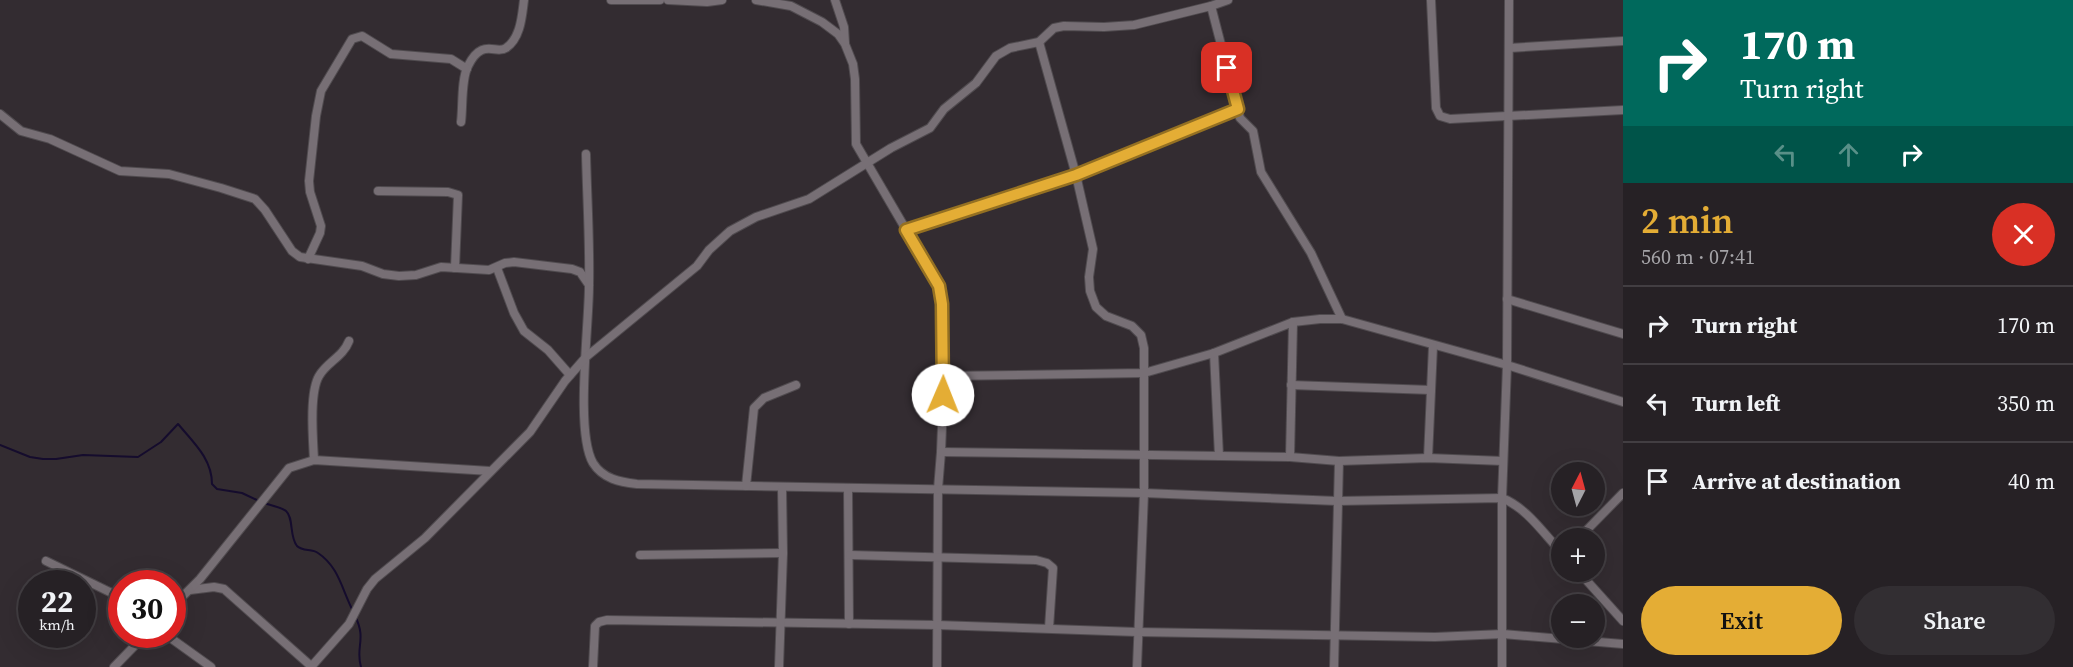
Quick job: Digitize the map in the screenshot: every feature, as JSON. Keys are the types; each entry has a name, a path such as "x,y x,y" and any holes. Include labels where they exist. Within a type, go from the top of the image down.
{"street":[{"path":"461,122 467,69 481,50 491,47 505,49 508,46 521,22 524,0"},
{"path":"611,0 660,0"},
{"path":"668,0 706,2 722,0"},
{"path":"756,0 790,6 822,22 838,34 845,44 853,64 855,79 854,137 856,144 939,286 942,304 944,376 938,489 937,667"},
{"path":"835,0 844,27 845,44"},
{"path":"190,590 214,587 224,589 311,667 349,624 366,589 425,538 530,432 570,375 586,357 697,266 709,250 730,231 756,217 809,199 866,162 930,128 944,109 976,83 996,56 1010,48 1039,42 1054,28 1064,26 1119,27 1228,0"},
{"path":"1431,0 1436,108 1440,116 1450,119 1623,110"},
{"path":"1502,667 1502,498 1507,365 1509,0"},
{"path":"1211,6 1240,118 1253,131 1256,139 1261,172 1311,253 1342,319"},
{"path":"308,259 321,226 310,192 309,181 316,116 321,91 351,39 362,36 391,54 451,59 467,69"},
{"path":"1509,48 1623,41"},
{"path":"1039,42 1076,175 1093,249 1089,277 1090,291 1096,307 1106,316 1132,326 1141,335 1144,348 1144,454 1137,667"},
{"path":"906,230 1076,175 1238,109"},
{"path":"0,114 21,131 50,140 120,171 169,174 255,199 292,251 300,257 362,266 383,274 399,276 416,275 441,267 489,270 514,262 572,269 580,272 589,286"},
{"path":"586,154 589,286 584,405 586,435 593,463 602,474 617,481 637,484 782,488 1143,493 1337,501 1502,498 1512,502 1523,511 1551,541"},
{"path":"378,190 448,192 458,195 455,268"},
{"path":"497,267 514,314 524,331 548,350 570,375"},
{"path":"1507,299 1623,334"},
{"path":"944,376 1144,373 1214,353 1293,322 1342,319 1507,365 1623,402"},
{"path":"1290,457 1293,322"},
{"path":"314,460 312,430 315,387 319,377 345,350 349,340"},
{"path":"1428,458 1433,346"},
{"path":"1214,353 1219,456"},
{"path":"746,486 751,417 754,408 764,398 796,385"},
{"path":"1291,385 1431,390"},
{"path":"941,452 1290,457 1339,461 1428,458 1503,461"},
{"path":"186,594 288,468 300,463 314,460 490,471"},
{"path":"1334,667 1339,461"},
{"path":"779,667 782,622 782,488"},
{"path":"848,488 849,624"},
{"path":"1589,528 1623,493"},
{"path":"640,555 783,553"},
{"path":"850,555 1036,560 1047,563 1053,568 1054,578 1049,628"},
{"path":"46,561 108,591"},
{"path":"1588,582 1623,621"},
{"path":"594,667 595,626 603,621 782,622 1137,632 1435,637 1503,634 1623,644"},
{"path":"114,667 132,648"},
{"path":"185,648 211,667"}],"waterway":[{"path":"0,445 30,457 43,459 83,455 138,457 161,442 178,424 205,459 212,484 217,489 242,493 259,501"},
{"path":"264,503 286,511 297,546 316,552 331,565 353,611"},
{"path":"355,616 361,637 359,654 361,667"}],"route":[{"path":"943,395 942,304 939,286 906,230 1076,175 1238,109 1227,68"}]}
